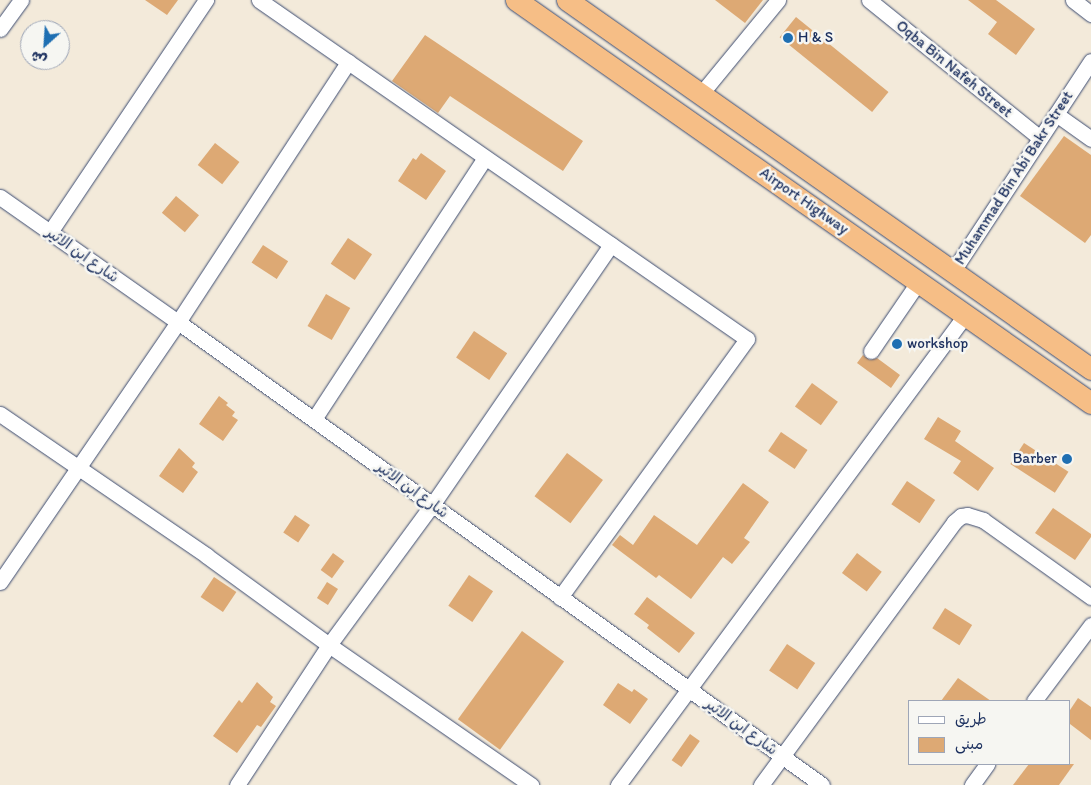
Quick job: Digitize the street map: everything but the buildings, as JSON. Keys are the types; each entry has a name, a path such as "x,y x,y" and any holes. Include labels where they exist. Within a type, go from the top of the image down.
{"highway":[{"name":"Airport Highway","path":"516,0 1091,403"},
{"name":"Airport Highway","path":"567,0 1091,369"}],"street":[{"path":"0,30 21,0"},
{"path":"50,232 206,0"},
{"path":"259,0 747,339 560,597"},
{"path":"700,95 778,0"},
{"name":"Oqba Bin Nafeh Street","path":"869,0 1040,137"},
{"path":"1073,0 1091,14"},
{"name":"Muhammad Bin Abi Bakr Street","path":"953,271 1091,61"},
{"path":"0,582 178,322 348,62"},
{"path":"1056,114 1091,139"},
{"path":"314,419 485,158"},
{"name":"شارع ابن الاثير","path":"0,198 314,419 822,785"},
{"path":"237,785 329,646 432,505 611,245"},
{"path":"871,351 919,281"},
{"path":"618,785 966,314"},
{"path":"0,414 207,556 329,646 531,785"},
{"path":"761,785 954,522 961,516 967,515 983,520 1091,597"},
{"path":"1035,700 1091,625"},
{"path":"972,785 986,765"}],"place":[{"name":"H & S","path":"788,38"},
{"name":"workshop","path":"897,344"},
{"name":"Barber","path":"1067,459"}]}
